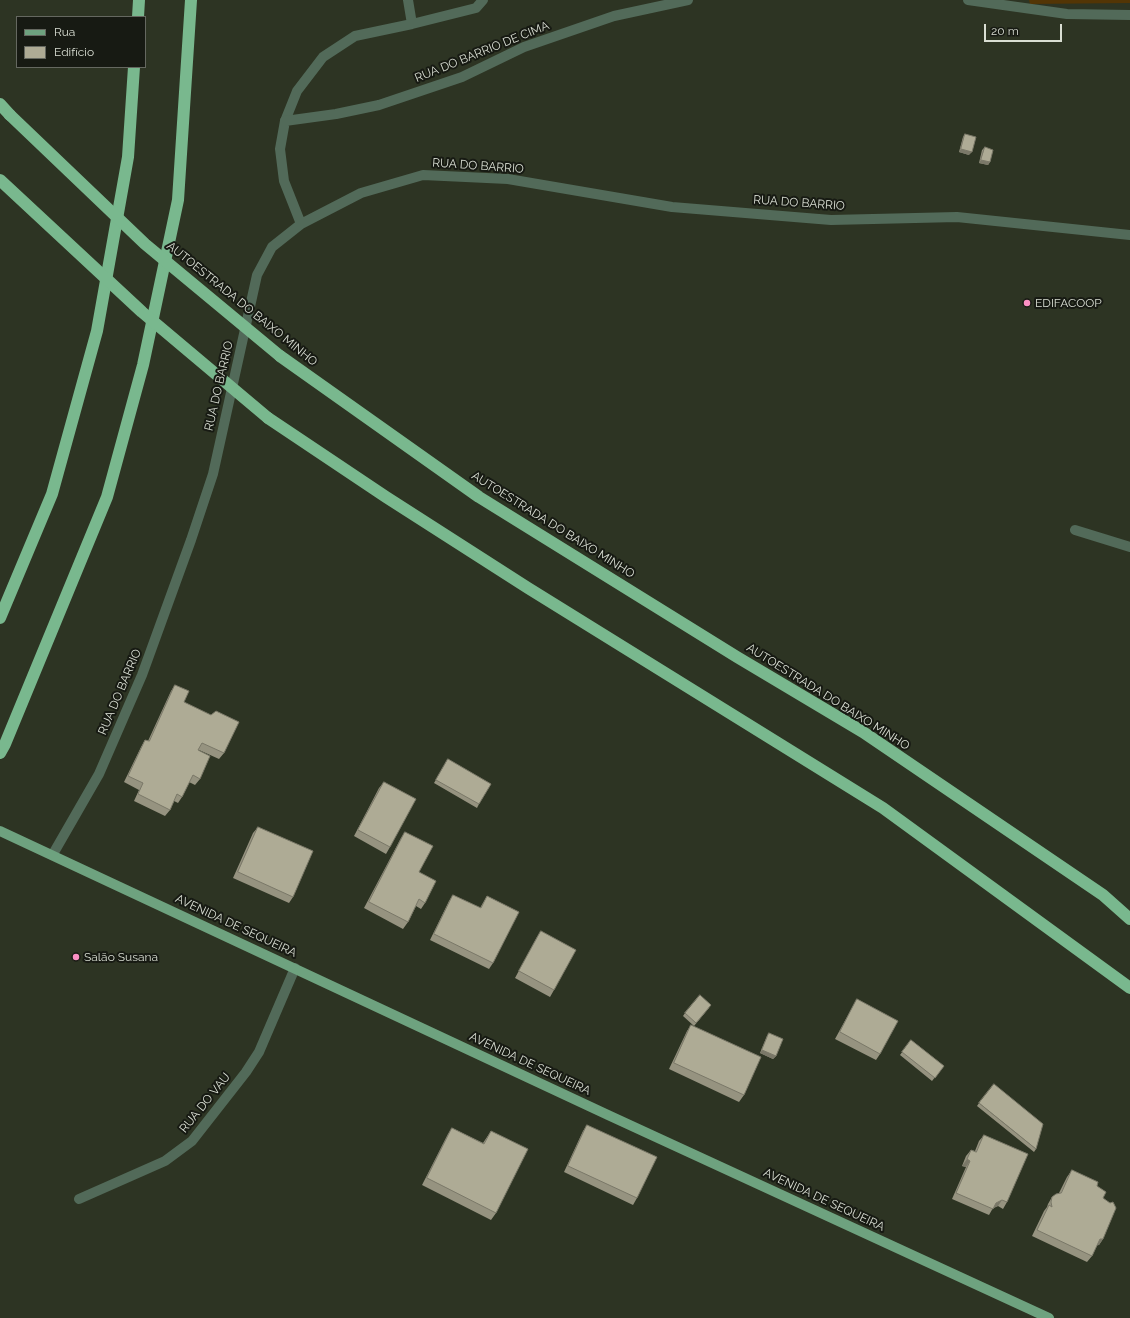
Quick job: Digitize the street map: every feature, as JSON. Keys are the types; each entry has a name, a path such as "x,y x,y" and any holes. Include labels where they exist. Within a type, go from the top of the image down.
{"highway":[{"path":"138,16 139,0"},
{"path":"3,748 107,497 143,365 178,200 191,0"},
{"path":"0,618 52,494 97,331 128,157 134,68"},
{"name":"AUTOESTRADA DO BAIXO MINHO","path":"0,104 145,244 280,356 479,497 737,657 863,732 1103,895 1130,918"},
{"path":"0,180 142,312 268,418 386,497 528,588 883,808 1130,988"}],"main road":[{"name":"AVENIDA DE SEQUEIRA","path":"0,830 615,1118 1050,1318"}],"street":[{"path":"408,0 412,24"},
{"path":"301,224 284,181 280,149 285,121 297,91 324,57 355,36 476,8 483,0"},
{"name":"RUA DO BARRIO DE CIMA","path":"285,121 336,114 379,105 462,77 524,47 614,16 688,0"},
{"path":"968,0 1067,14 1130,14"},
{"name":"RUA DO BARRIO","path":"53,854 99,774 139,682 188,548 213,474 257,275 272,247 301,224 360,194 423,175 508,179 672,207 831,220 957,217 1130,235"},
{"path":"1075,530 1130,547"},
{"name":"RUA DO VAU","path":"79,1199 165,1161 192,1141 246,1072 259,1052 295,968"}],"shaded area":[{"path":"1029,0 1130,0 1130,3 1030,4"}],"building":[{"path":"965,134 976,137 972,152 961,149"},
{"path":"985,147 993,150 990,162 981,160"},
{"path":"175,685 189,691 184,702 211,715 216,711 239,722 224,753 202,743 198,750 210,756 200,779 193,775 182,797 177,794 170,810 138,794 143,783 128,776 145,740 149,741"},
{"path":"448,759 491,784 479,804 436,780"},
{"path":"384,782 416,799 390,847 358,830"},
{"path":"258,827 313,851 293,897 238,872"},
{"path":"405,832 433,846 419,872 436,881 425,903 419,899 408,922 369,902"},
{"path":"453,895 481,908 487,896 519,912 493,963 434,934"},
{"path":"541,931 576,950 554,990 519,971"},
{"path":"700,995 711,1005 696,1023 685,1013"},
{"path":"857,999 898,1021 880,1054 840,1032"},
{"path":"691,1025 761,1057 744,1095 674,1063"},
{"path":"769,1033 783,1039 776,1056 762,1050"},
{"path":"911,1040 944,1066 935,1078 902,1052"},
{"path":"994,1084 1043,1124 1036,1149 979,1103"},
{"path":"587,1125 657,1157 637,1198 568,1166"},
{"path":"452,1128 484,1144 491,1131 528,1149 496,1213 427,1178"},
{"path":"984,1135 1028,1154 1007,1202 1002,1200 996,1203 993,1209 956,1193 970,1161 967,1159 971,1150 976,1152"},
{"path":"1072,1170 1098,1182 1097,1186 1106,1192 1103,1198 1110,1203 1113,1202 1116,1208 1103,1239 1100,1239 1092,1256 1037,1230 1049,1205 1052,1207 1052,1197 1061,1193"}],"place":[{"name":"EDIFACOOP","path":"1027,303"},
{"name":"Salão Susana","path":"76,957"}]}
